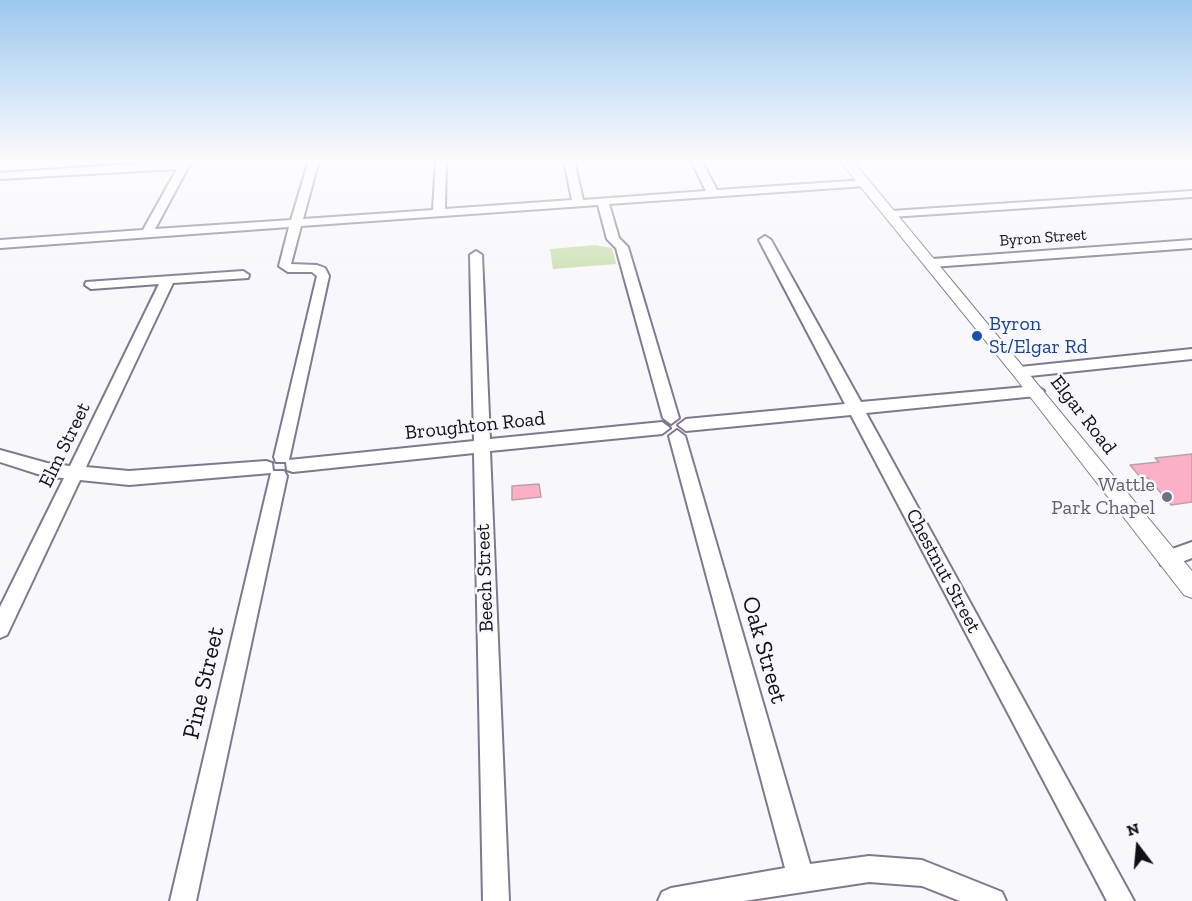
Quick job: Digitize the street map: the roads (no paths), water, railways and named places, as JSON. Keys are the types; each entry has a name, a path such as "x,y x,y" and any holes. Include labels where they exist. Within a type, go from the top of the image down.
{"main road":[{"name":"Elgar Road","path":"881,202 1036,391 1192,588"}],"street":[{"path":"147,234 165,202"},
{"path":"296,224 302,202"},
{"path":"439,202 439,213"},
{"path":"0,244 602,202"},
{"name":"Oak Street","path":"603,202 613,239 622,247 801,878"},
{"path":"891,214 1071,202"},
{"name":"Pine Street","path":"183,901 323,276 321,271 313,268 291,269 285,266 296,224"},
{"name":"Chestnut Street","path":"765,240 1121,901"},
{"name":"Byron Street","path":"932,263 1192,244"},
{"name":"Beech Street","path":"476,255 495,901"},
{"path":"91,285 243,274"},
{"name":"Elm Street","path":"0,628 168,280"},
{"path":"1020,372 1192,354"},
{"name":"Broughton Road","path":"0,456 47,470 129,478 280,466 1036,391"},
{"path":"1168,559 1192,550"},
{"path":"671,901 801,878 869,869 922,873 993,901"}],"place":[{"name":"Byron St/Elgar Rd","path":"977,336"},
{"name":"Wattle Park Chapel","path":"1167,497"}]}
